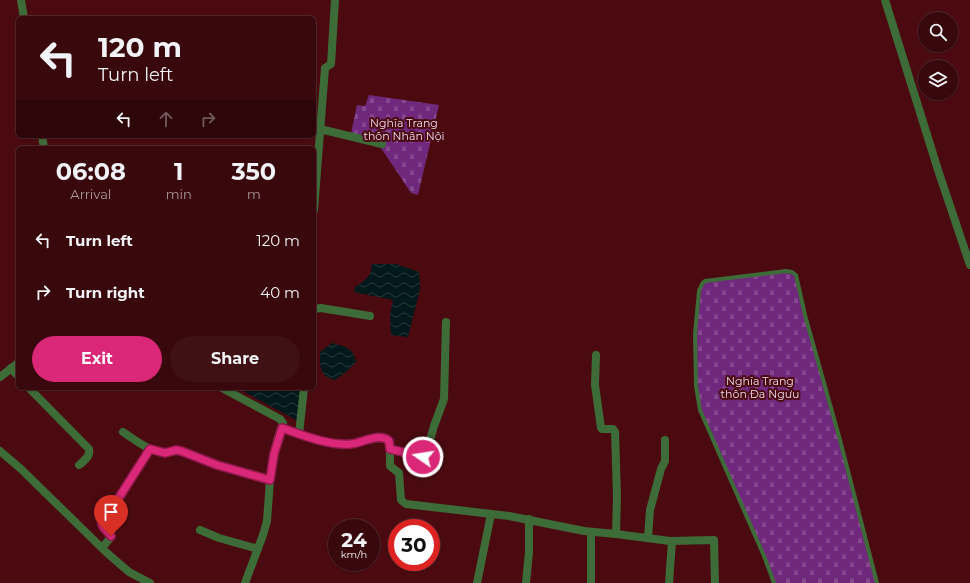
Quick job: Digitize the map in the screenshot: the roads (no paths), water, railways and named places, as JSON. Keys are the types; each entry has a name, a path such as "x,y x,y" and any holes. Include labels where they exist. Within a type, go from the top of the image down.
{"street":[{"path":"21,0 24,16"},
{"path":"316,183 325,67 331,64 335,0"},
{"path":"885,0 938,170 970,265"},
{"path":"320,129 382,144"},
{"path":"316,309 321,308 370,316"},
{"path":"390,449 423,457 426,455 434,426 444,399 446,322"},
{"path":"596,355 595,385 601,428 613,429 615,432 617,496 616,534"},
{"path":"0,377 16,364"},
{"path":"11,368 16,374"},
{"path":"30,390 89,449 90,452 79,465"},
{"path":"226,390 282,420 283,422 276,447 270,480 267,520 245,583"},
{"path":"298,434 304,390"},
{"path":"282,428 298,434 335,443 346,444 372,438 384,438 389,441 390,466 400,475 401,498 404,503 410,505 464,510 530,519 591,532 672,541 714,540 715,583"},
{"path":"123,432 150,449 165,453 176,450 181,451 217,465 270,480"},
{"path":"648,538 650,510 665,461 665,440"},
{"path":"102,548 111,537 102,527 102,519 120,496 150,449"},
{"path":"0,451 21,469 102,548 129,572 150,583"},
{"path":"477,583 491,514"},
{"path":"526,583 530,519"},
{"path":"200,530 219,538 258,548"},
{"path":"591,532 591,583"},
{"path":"669,583 672,541"}],"lane":[{"path":"774,583 764,556 700,410 696,386 695,334 699,291 702,284 706,281 786,271 792,272 796,275 877,583"}],"water":[{"path":"372,264 396,264 419,272 420,289 408,337 391,335 390,315 393,300 354,292 355,287 369,275"},
{"path":"332,343 348,348 355,357 356,362 335,380 323,373 320,362 320,352"},
{"path":"241,390 300,390 298,421"}],"park label":[{"name":"Nghĩa Trang thôn Nhân Nội","path":"404,129"},
{"name":"Nghĩa Trang thôn Đa Ngưu","path":"760,387"}]}
